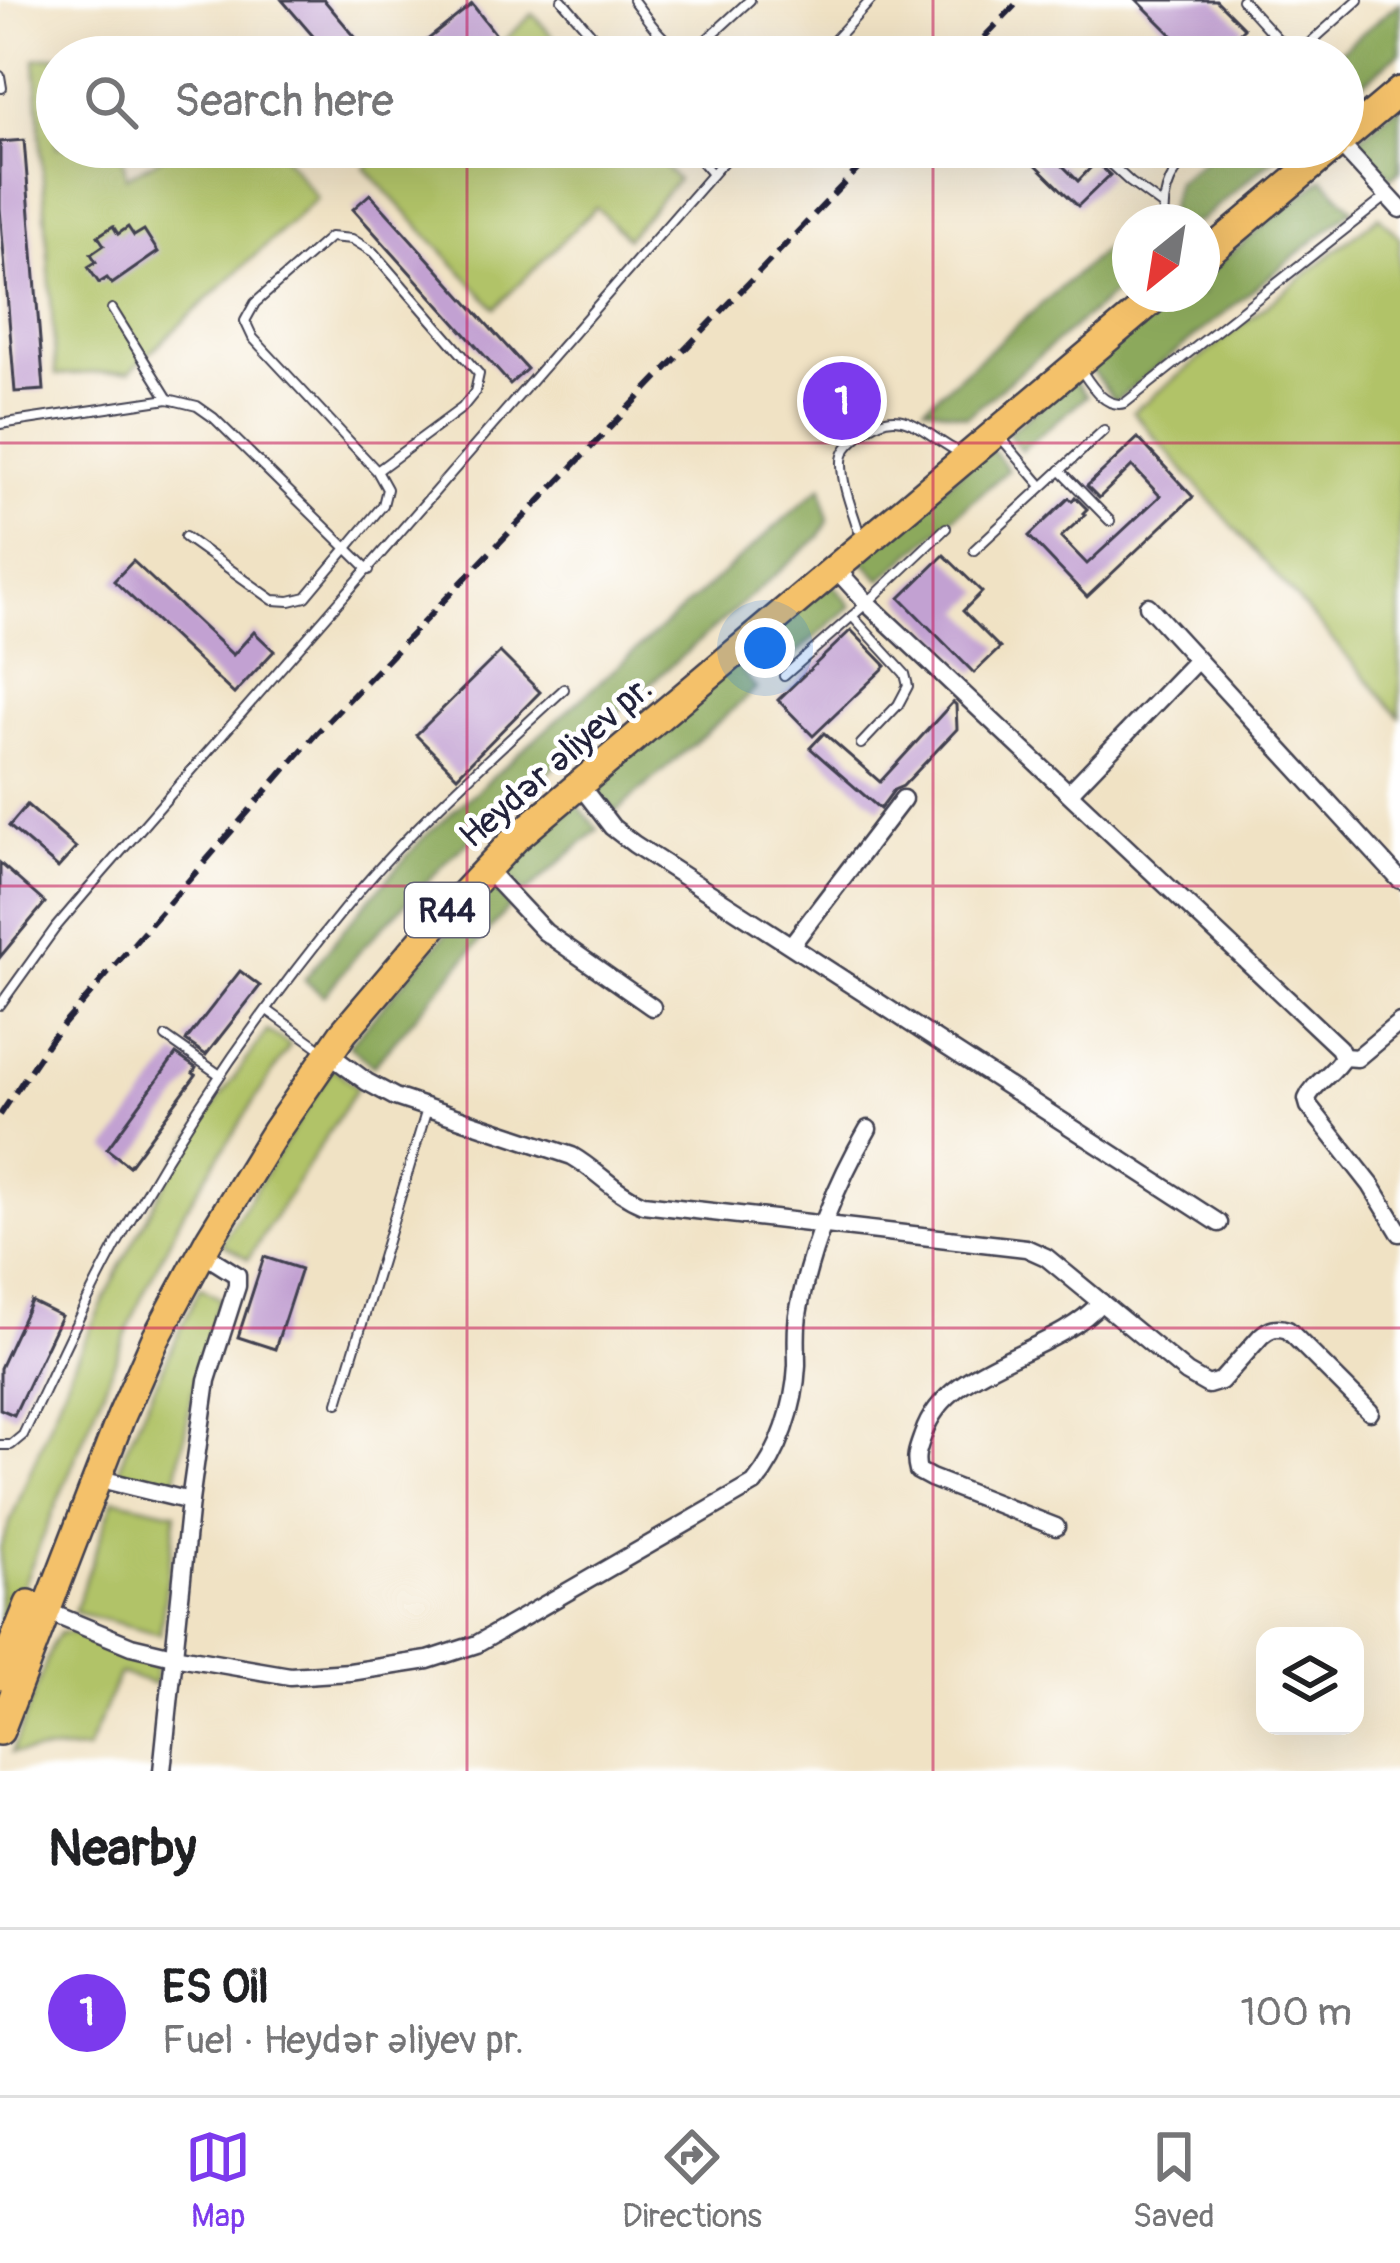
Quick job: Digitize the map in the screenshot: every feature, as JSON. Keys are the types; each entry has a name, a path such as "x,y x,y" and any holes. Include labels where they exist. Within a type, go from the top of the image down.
{"main road":[{"path":"1364,100 1400,70"},
{"path":"1364,123 1400,91"},
{"path":"1220,222 1283,168"},
{"path":"1220,243 1311,168"},
{"name":"Heydər Əliyev pr.","path":"0,1731 96,1478 155,1340 323,1050 333,1023 504,829 1114,312"},
{"name":"Heydər Əliyev pr.","path":"0,1676 151,1315 262,1124 323,1050 514,838 1138,312"}],"street":[{"path":"1364,167 1396,197"},
{"path":"835,568 1340,1048 1339,1065 1310,1091 1309,1106 1372,1185 1400,1233"},
{"path":"1148,606 1400,880"},
{"path":"1070,792 1198,659"},
{"path":"579,784 612,827 634,844 1219,1223"},
{"path":"792,944 903,799"},
{"path":"486,869 545,932 652,1006"},
{"path":"1343,1057 1357,1058 1400,1022"},
{"path":"323,1050 395,1096 572,1156 627,1198 643,1204 1026,1248 1046,1257 1208,1384 1221,1381 1269,1329 1288,1330 1370,1412"},
{"path":"46,1611 131,1646 290,1676 428,1660 477,1644 754,1484 770,1464 794,1395 800,1303 823,1226 848,1162 868,1129"},
{"path":"162,1771 207,1380 238,1286 237,1275 202,1253"},
{"path":"1056,1528 931,1478 918,1471 914,1460 928,1418 952,1391 1071,1329 1101,1302"},
{"path":"96,1478 190,1501"}],"lane":[{"path":"562,0 593,36"},
{"path":"633,0 662,36"},
{"path":"711,36 750,0"},
{"path":"839,36 872,0"},
{"path":"1242,0 1275,36"},
{"path":"1318,36 1358,0"},
{"path":"0,76 2,88"},
{"path":"707,168 712,174"},
{"path":"0,1005 56,927 717,168"},
{"path":"1115,168 1159,204"},
{"path":"1162,204 1176,168"},
{"path":"1076,364 1109,403 1125,404 1396,197"},
{"path":"185,537 274,600 290,601 307,597 383,505 387,489 377,471 253,338 245,321 256,302 330,237 352,239 374,252 479,374 475,392 462,408 377,471"},
{"path":"112,309 168,399"},
{"path":"0,424 168,399 197,406 369,570"},
{"path":"858,529 842,456 874,422 900,418 952,448"},
{"path":"974,550 1104,430"},
{"path":"996,432 1042,486"},
{"path":"1060,470 1110,521"},
{"path":"784,676 946,528"},
{"path":"852,616 905,674 908,686 898,705 861,744"},
{"path":"0,1445 11,1445 22,1436 129,1221 176,1140 267,1010 347,905 440,806 564,688"},
{"path":"267,1010 323,1050"},
{"path":"166,1037 220,1075"},
{"path":"338,1402 428,1107"}],"green space":[{"path":"1400,2 1400,52 1364,82 1364,36 1359,36"},
{"path":"533,14 552,36 509,36"},
{"path":"1400,104 1400,170 1391,178 1364,149 1364,133"},
{"path":"42,168 124,168 126,177 143,168 293,168 317,198 130,371 56,375"},
{"path":"365,168 666,168 677,180 627,238 596,207 495,308"},
{"path":"1194,168 1262,168 1219,204 1171,204 1176,182"},
{"path":"1323,178 1353,209 1115,401 1089,367 1158,312 1220,312 1220,261"},
{"path":"1379,216 1400,238 1400,717 1133,412"},
{"path":"1112,243 1112,295 967,416 925,406"},
{"path":"1073,380 1087,396 1021,450 1007,433"},
{"path":"990,447 1008,470 881,580 860,558"},
{"path":"822,486 828,521 819,537 455,853 363,947 324,996 304,980 422,839"},
{"path":"828,578 851,606 769,677 745,649"},
{"path":"733,659 756,689 616,812 591,786"},
{"path":"576,803 598,829 525,893 504,873"},
{"path":"490,883 510,906 373,1066 349,1045"},
{"path":"267,1031 290,1045 184,1211 141,1298 0,1642 0,1548 71,1369 182,1152"},
{"path":"333,1067 357,1088 248,1259 221,1243"},
{"path":"200,1287 220,1299 198,1366 174,1490 118,1475 124,1453"},
{"path":"114,1499 176,1513 160,1634 74,1612"},
{"path":"73,1632 156,1661 155,1685 120,1673 87,1750 12,1753 53,1643 59,1633"}],"building":[{"path":"282,0 324,0 354,36 313,36"},
{"path":"1137,0 1216,0 1244,28 1236,36 1173,36"},
{"path":"472,4 497,36 432,36"},
{"path":"24,140 44,390 15,392 0,208 0,142"},
{"path":"1039,168 1065,168 1078,181 1090,168 1102,168 1110,175 1078,206"},
{"path":"370,194 527,369 510,384 353,209"},
{"path":"113,226 118,234 128,227 134,236 144,230 158,252 112,284 107,278 99,283 88,267 96,262 91,254 104,245 98,236"},
{"path":"839,373 865,403 840,425 813,394"},
{"path":"1138,438 1193,497 1087,597 1029,536 1075,497 1087,509 1085,515 1061,537 1087,564 1160,496 1132,466 1099,498 1087,486"},
{"path":"944,555 982,592 963,611 1000,648 974,673 900,598"},
{"path":"133,561 233,655 254,632 274,651 234,694 114,581"},
{"path":"851,630 886,666 813,736 778,700"},
{"path":"500,652 540,692 457,776 416,735"},
{"path":"953,702 957,729 880,809 810,748 824,733 880,782"},
{"path":"27,805 76,848 58,868 9,826"},
{"path":"0,863 45,903 0,957"},
{"path":"240,971 260,986 206,1055 186,1041"},
{"path":"176,1054 196,1068 196,1075 129,1166 107,1149"},
{"path":"264,1257 301,1269 275,1349 238,1337"},
{"path":"31,1301 61,1316 14,1415 0,1409 0,1368"}],"railway":[{"path":"985,36 1020,0"},
{"path":"0,1115 51,1039 315,735 859,168"}],"place":[{"name":"ES Oil","path":"842,401"}]}
